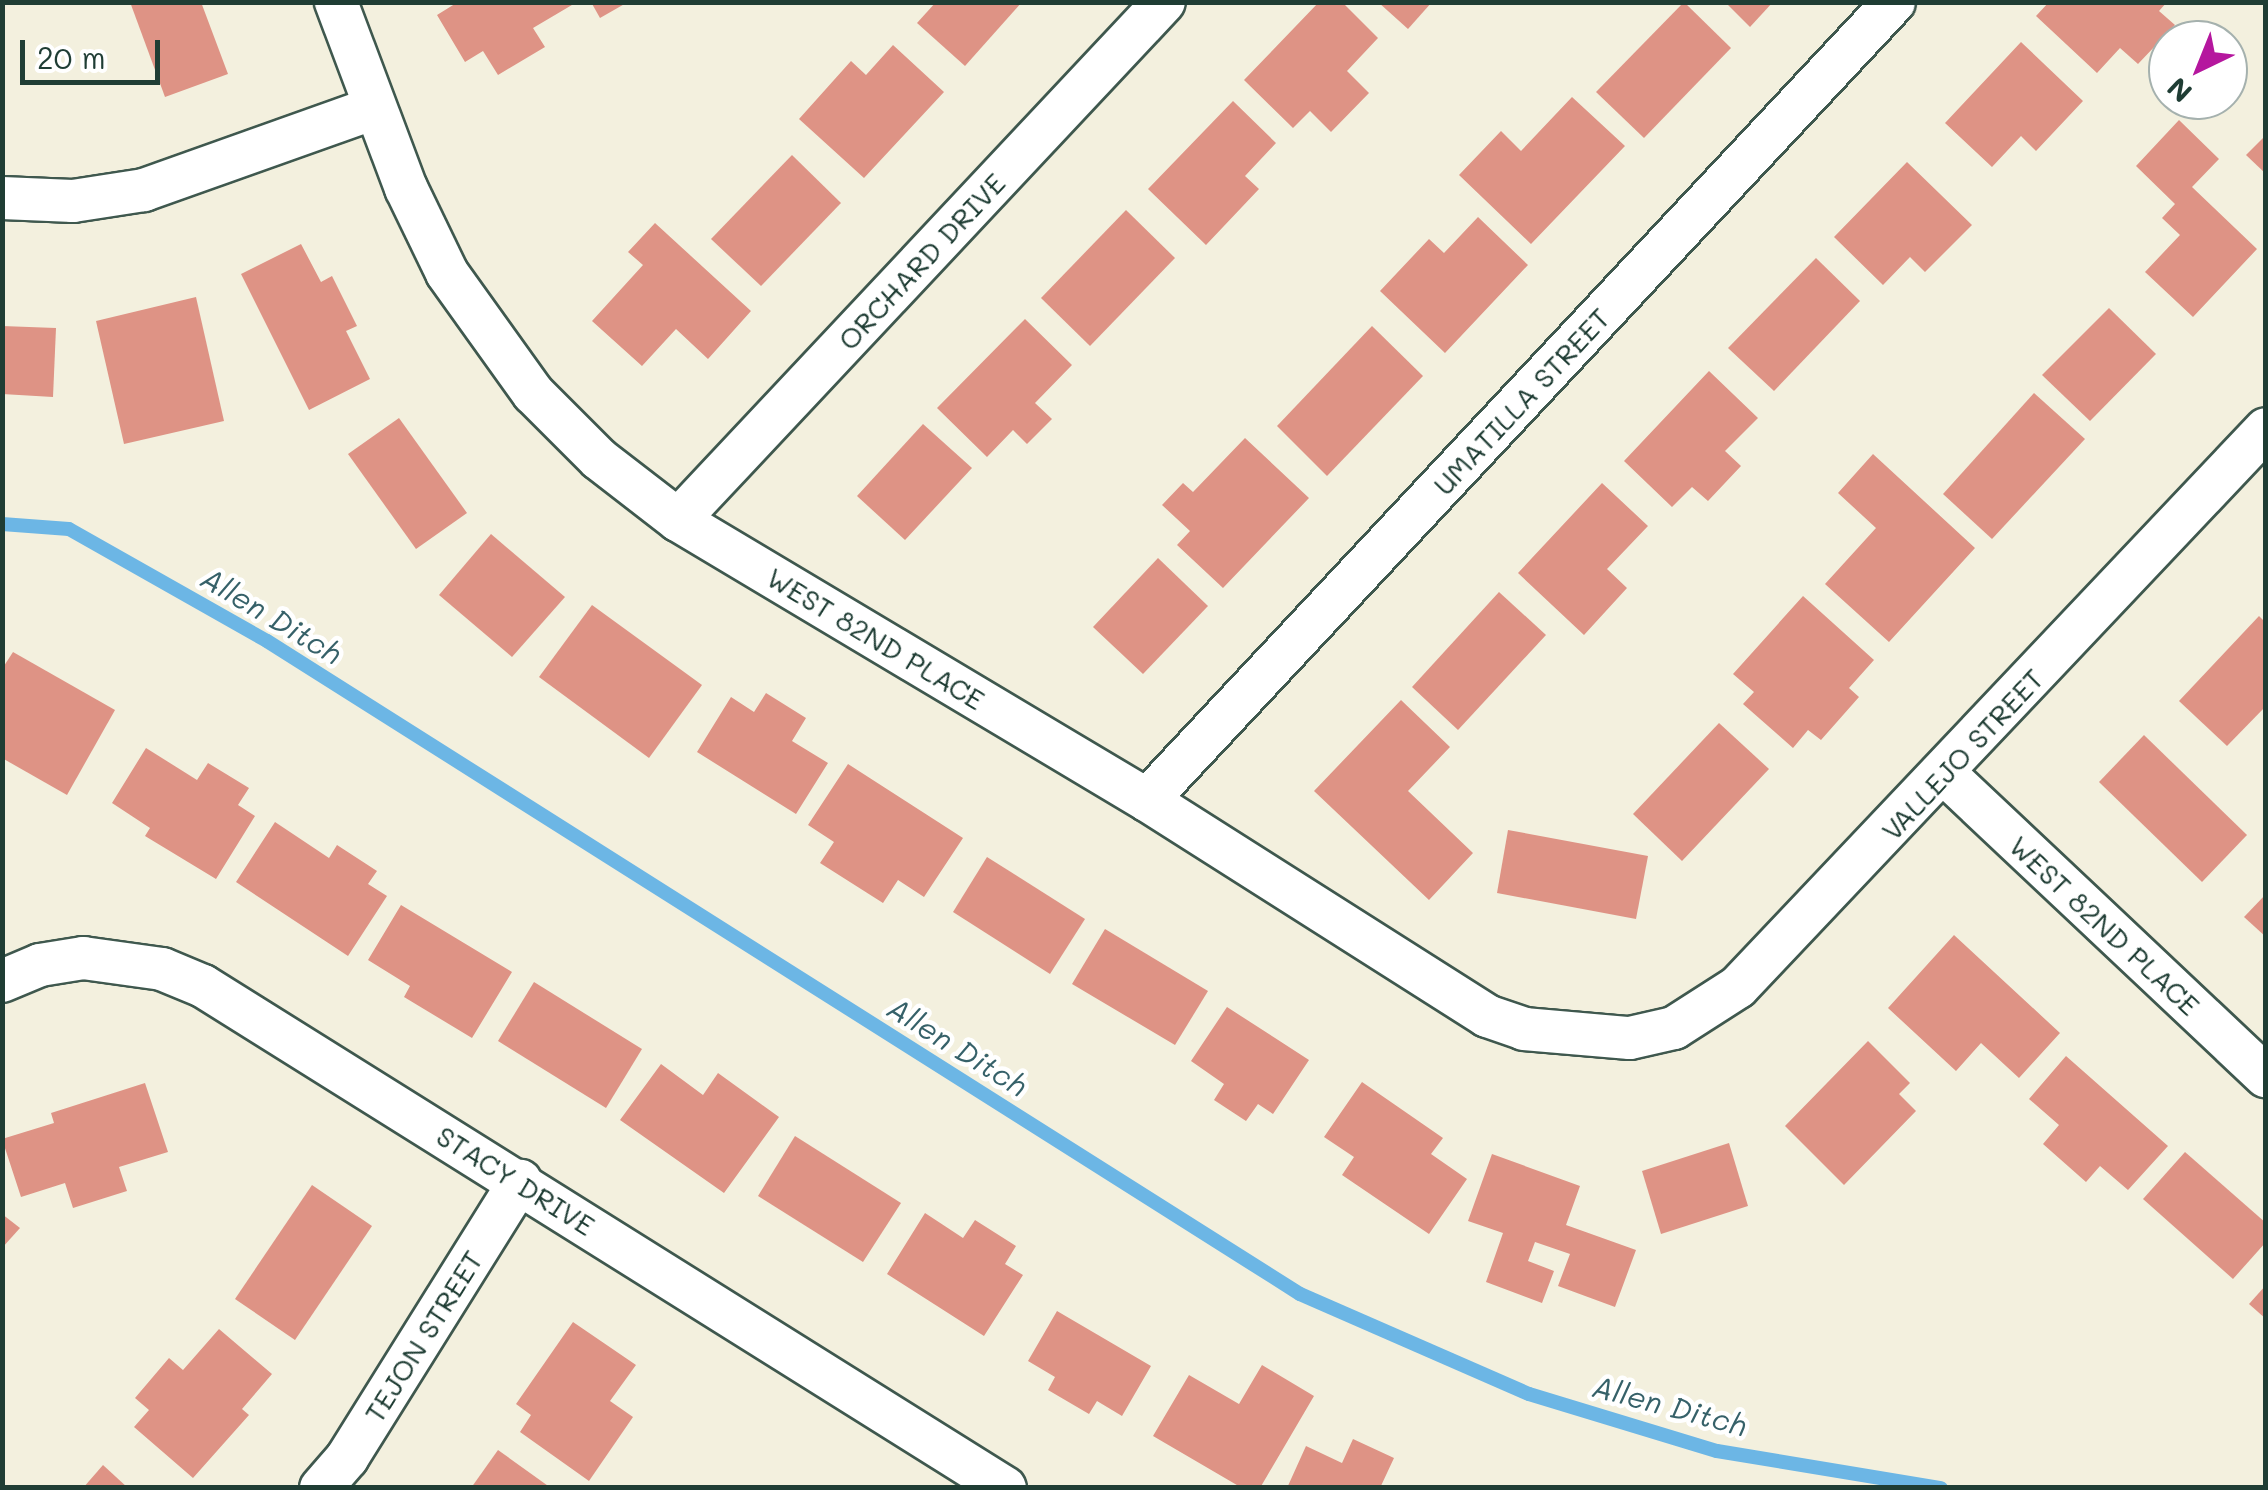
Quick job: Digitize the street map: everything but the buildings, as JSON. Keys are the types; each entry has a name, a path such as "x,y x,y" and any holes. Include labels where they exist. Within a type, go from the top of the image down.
{"street":[{"name":"WEST 82ND PLACE","path":"336,2 406,188 472,314 559,420 678,520 1147,800 1487,1016 1524,1029 1630,1038"},
{"name":"ORCHARD DRIVE","path":"678,520 1164,2"},
{"name":"UMATILLA STREET","path":"1147,800 1894,2"},
{"path":"2,198 73,201 144,190 374,108"},
{"name":"VALLEJO STREET","path":"1630,1038 1688,1022 1738,987 1945,774 2266,429"},
{"name":"WEST 82ND PLACE","path":"1945,774 2266,1076"},
{"name":"STACY DRIVE","path":"2,981 40,965 83,958 162,969 203,986 1005,1488"},
{"name":"TEJON STREET","path":"321,1488 347,1458 520,1182"}],"waterway":[{"name":"Allen Ditch","path":"2,524 69,529 267,641 1300,1294 1529,1394 1717,1451 1941,1488"}]}
